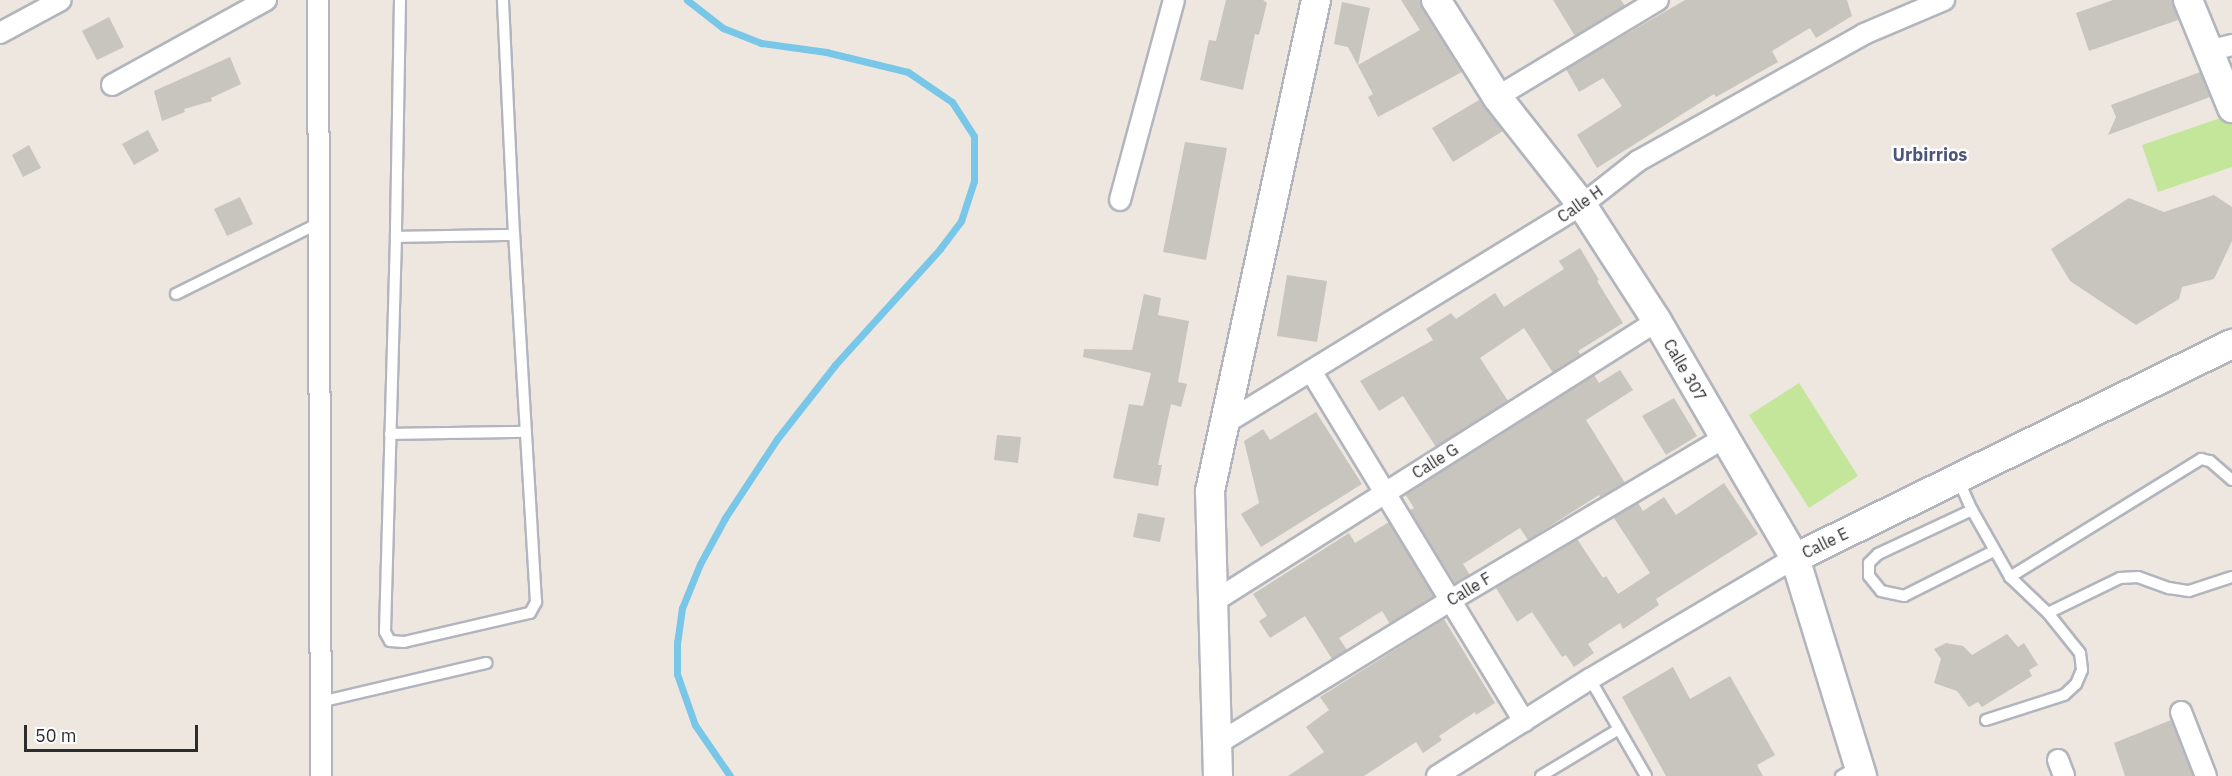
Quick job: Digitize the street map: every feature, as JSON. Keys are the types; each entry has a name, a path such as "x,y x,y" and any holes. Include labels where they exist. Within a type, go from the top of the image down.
{"street":[{"path":"0,33 61,0"},
{"path":"112,85 266,0"},
{"path":"318,0 321,776"},
{"path":"1120,200 1174,0"},
{"path":"1218,776 1210,491 1316,0"},
{"name":"Calle 307","path":"1436,0 1497,97 1582,205 1657,321 1795,558 1854,772"},
{"path":"1497,97 1658,0"},
{"name":"Calle H","path":"1224,424 1582,205 1638,161 1864,34 1944,0"},
{"path":"2187,0 2220,48 2232,108"},
{"name":"Calle G","path":"1213,602 1657,321"},
{"name":"Calle E","path":"1437,776 1590,679 1795,558 2232,344"},
{"path":"1311,371 1524,721"},
{"name":"Calle F","path":"1217,744 1451,600 1724,438"},
{"path":"2181,712 2206,776"}],"lane":[{"path":"400,0 385,632 390,641 404,642 530,613 536,602 524,432 503,0"},
{"path":"176,294 319,223"},
{"path":"396,237 514,235"},
{"path":"390,434 524,432"},
{"path":"2010,577 2201,459 2210,461 2232,480"},
{"path":"1958,478 1972,510 2010,577 2048,613 2080,653 2082,670 2076,684 2064,695 1986,720"},
{"path":"1972,510 1878,554 1869,563 1869,576 1881,591 1904,596 1994,550"},
{"path":"2048,613 2120,578 2138,577 2169,588 2189,591 2232,577"},
{"path":"320,702 486,663"},
{"path":"1590,679 1646,776"},
{"path":"1541,776 1619,729"}],"green space":[{"path":"2229,115 2232,124 2232,167 2158,192 2142,145"},
{"path":"1799,383 1858,476 1809,508 1749,415"}],"building":[{"path":"1226,0 1263,0 1267,3 1259,35 1255,34 1243,90 1200,80 1209,40 1216,41"},
{"path":"1401,0 1420,0 1422,9 1462,72 1378,117 1368,97 1373,94 1348,47 1334,44 1342,2 1370,8 1358,65 1420,30"},
{"path":"1553,0 1621,0 1625,6 1575,36"},
{"path":"1685,0 1847,0 1852,16 1816,38 1810,28 1772,51 1778,62 1716,97 1714,94 1597,168 1577,135 1622,106 1603,78 1579,92 1566,69"},
{"path":"2113,0 2172,0 2178,20 2089,51 2076,13"},
{"path":"109,17 124,47 97,60 82,31"},
{"path":"230,57 241,84 211,98 212,101 184,109 185,112 162,121 154,91"},
{"path":"2200,72 2210,97 2108,135 2116,117 2111,105"},
{"path":"1479,100 1503,131 1453,162 1432,128"},
{"path":"148,130 159,151 134,165 122,144"},
{"path":"1185,142 1227,148 1206,260 1163,252"},
{"path":"29,145 41,168 23,177 12,155"},
{"path":"2214,195 2232,207 2232,241 2214,279 2182,287 2179,299 2136,325 2070,281 2051,249 2129,198 2164,212"},
{"path":"240,197 253,224 227,236 214,209"},
{"path":"1580,248 1623,323 1578,351 1581,355 1553,373 1524,328 1480,358 1508,401 1436,447 1403,396 1379,411 1360,381 1433,340 1426,329 1451,313 1456,319 1495,293 1504,307 1564,269 1559,261"},
{"path":"1287,275 1327,281 1317,342 1277,336"},
{"path":"1144,294 1161,298 1158,315 1189,321 1178,382 1187,384 1181,407 1171,404 1158,465 1162,465 1158,486 1113,478 1129,404 1143,406 1151,373 1083,357 1084,349 1132,350"},
{"path":"1620,370 1633,390 1586,420 1625,483 1600,497 1599,495 1528,540 1520,528 1463,564 1470,575 1455,584 1410,510 1414,508 1405,494 1594,375 1599,383"},
{"path":"1674,398 1697,436 1666,455 1642,416"},
{"path":"1316,412 1362,484 1261,547 1241,514 1259,503 1244,441 1263,429 1270,440"},
{"path":"997,435 1021,437 1018,463 994,460"},
{"path":"1724,483 1758,534 1656,599 1659,605 1623,629 1620,623 1588,644 1594,653 1574,667 1566,655 1562,657 1532,612 1517,622 1496,588 1577,539 1603,578 1606,576 1618,594 1650,573 1614,518 1638,503 1643,511 1664,497 1676,515"},
{"path":"1138,513 1165,518 1160,542 1133,537"},
{"path":"1389,522 1434,596 1390,624 1382,611 1339,638 1347,650 1332,659 1305,616 1270,638 1259,621 1267,616 1253,594 1349,533 1355,543"},
{"path":"1444,619 1495,703 1476,715 1475,712 1439,736 1442,740 1423,753 1416,742 1364,776 1288,776 1324,752 1306,727 1329,710 1320,697"},
{"path":"2007,634 2018,647 2024,643 2038,665 2029,670 2032,676 1982,707 1978,702 1969,707 1957,691 1934,683 1941,659 1934,649 1946,643 1963,646 1972,655"},
{"path":"1673,667 1690,699 1730,676 1775,755 1757,765 1763,776 1666,776 1622,697"},
{"path":"2171,720 2193,776 2125,776 2114,743"}],"waterway":[{"path":"687,0 723,28 761,43 826,52 908,72 952,102 974,136 974,181 961,221 940,249 835,365 777,439 725,518 700,564 682,608 677,642 677,674 695,725 730,776"}],"district":[{"name":"Urbirrios","path":"1930,155"}]}
